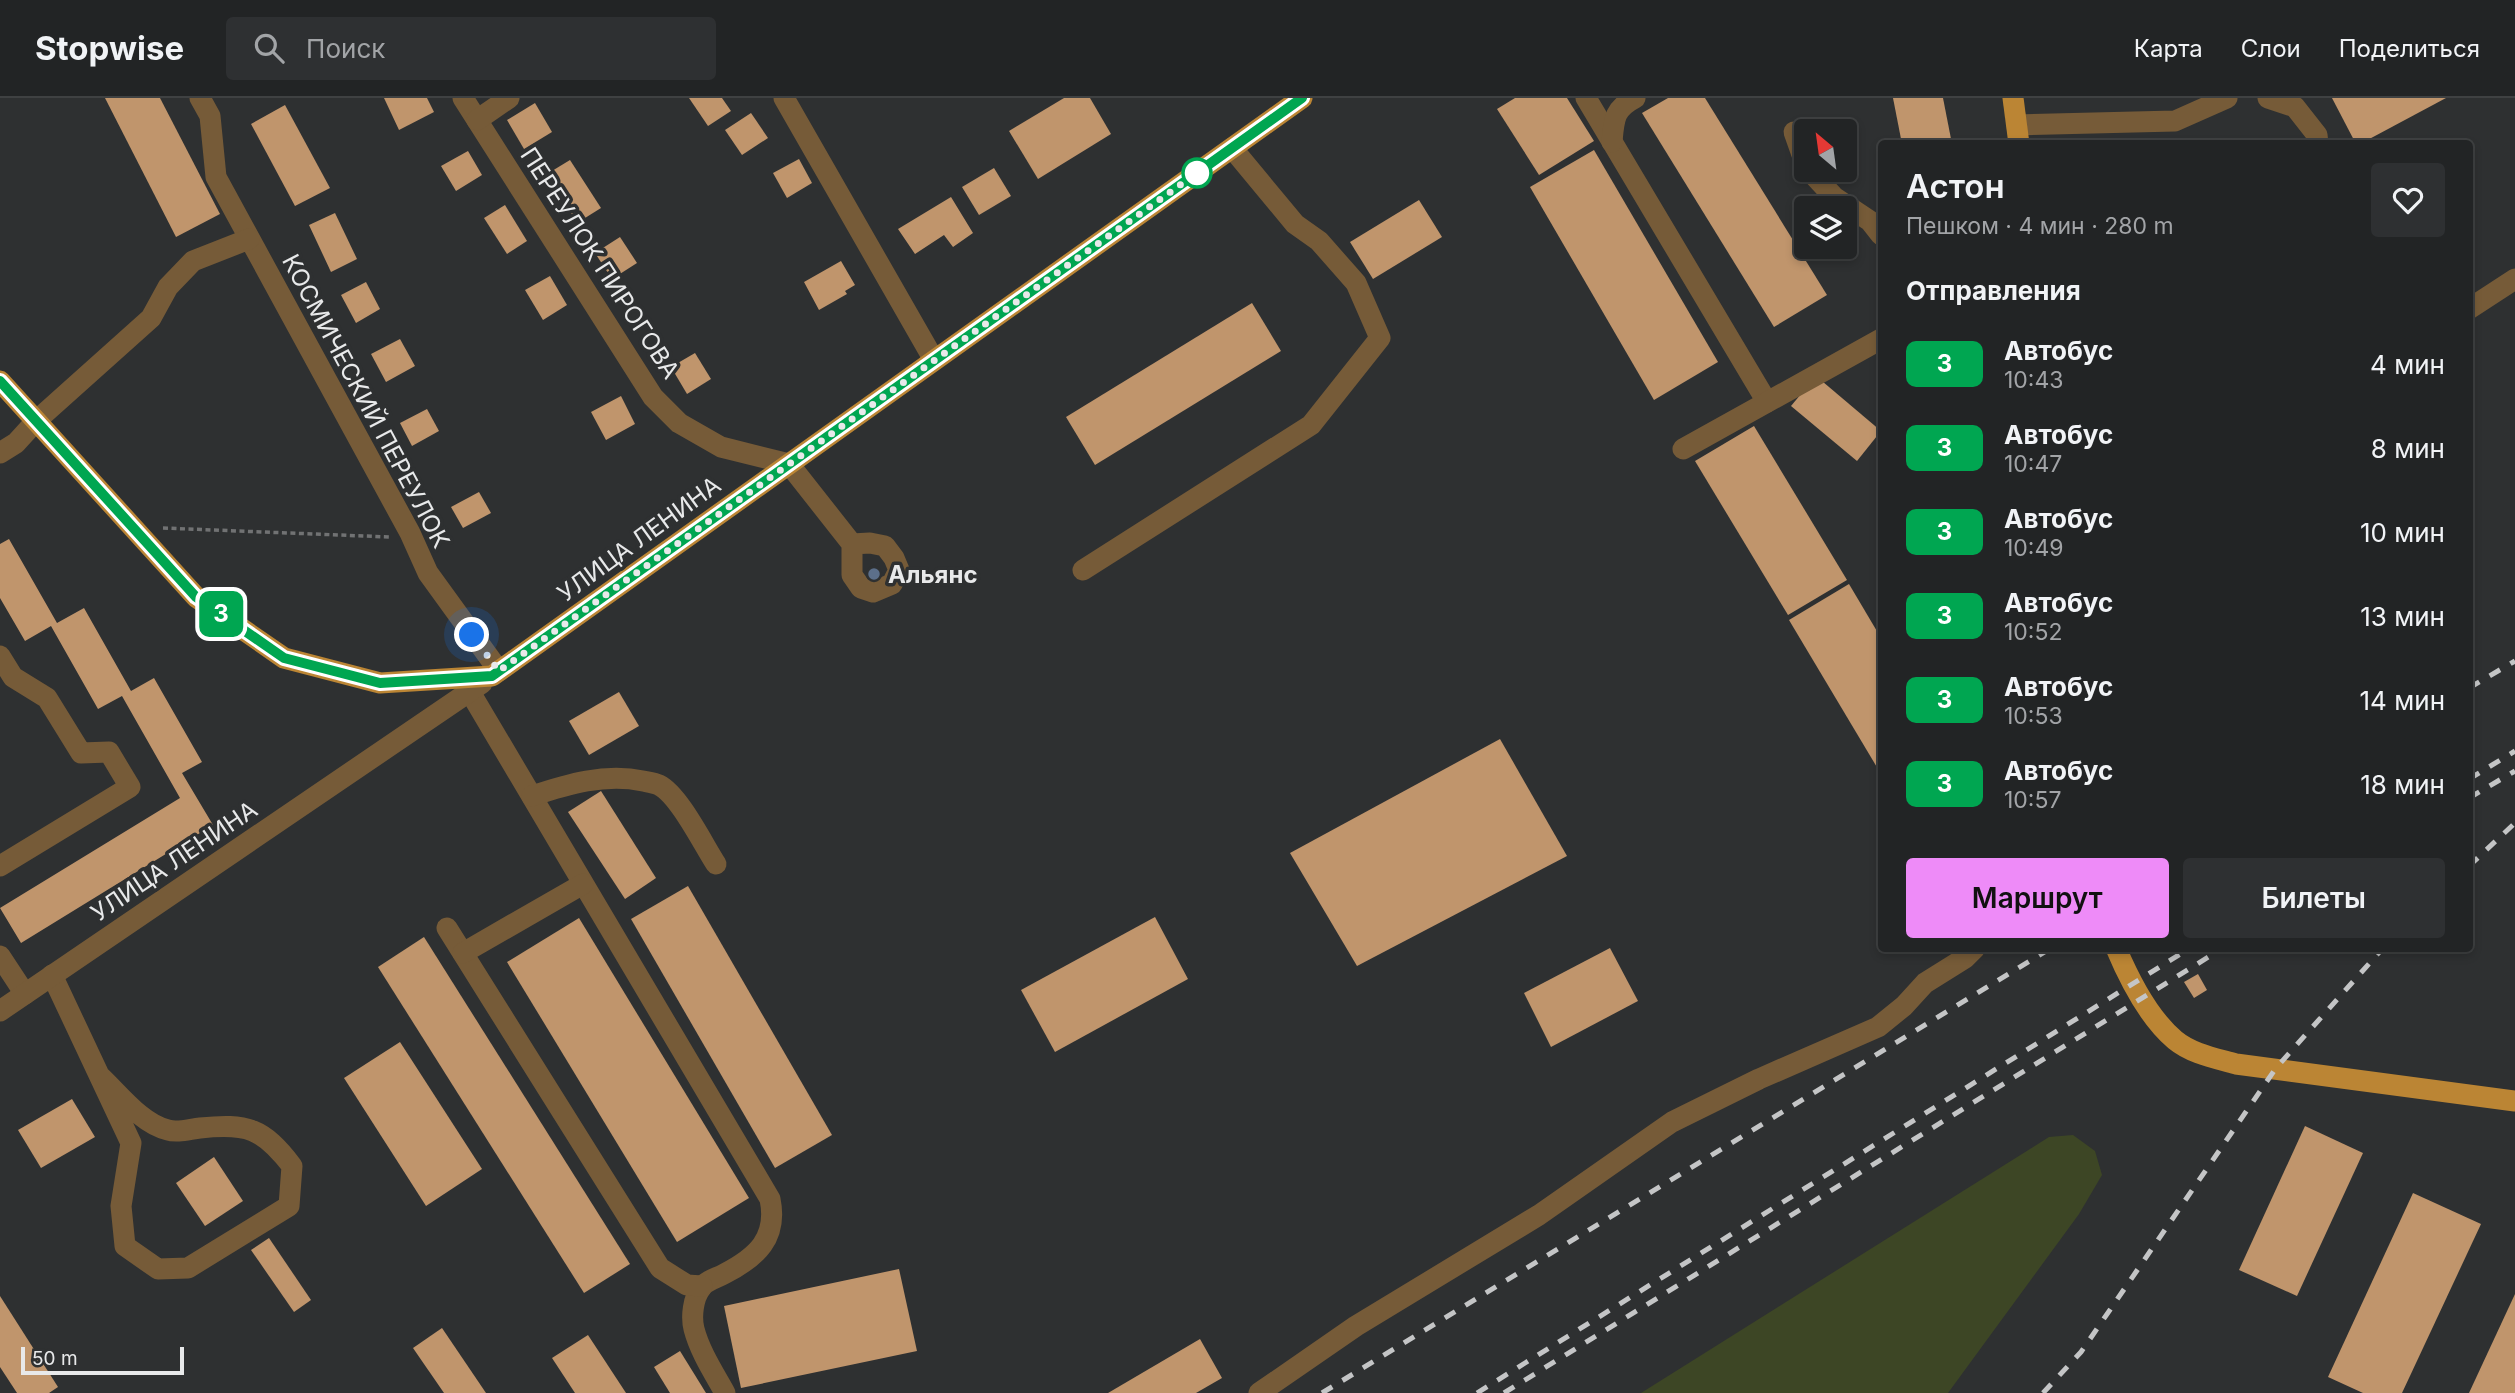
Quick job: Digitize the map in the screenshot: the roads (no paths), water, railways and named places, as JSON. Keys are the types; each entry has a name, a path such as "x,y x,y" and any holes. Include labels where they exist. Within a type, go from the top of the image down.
{"main road":[{"name":"УЛИЦА ЛЕНИНА","path":"496,674 1302,98"},
{"path":"2013,98 2018,134"},
{"path":"0,381 196,597 284,658 380,683 496,674"},
{"path":"2118,952 2154,1017 2175,1041 2201,1055 2236,1064 2515,1101"}],"street":[{"name":"ПЕРЕУЛОК ПИРОГОВА","path":"463,98 653,397 679,423 722,447 789,464"},
{"path":"477,120 509,98"},
{"path":"784,98 934,360"},
{"path":"1586,98 1767,402"},
{"path":"1612,142 1614,122 1621,106 1635,98"},
{"path":"2018,134 2175,121 2227,98"},
{"path":"2268,98 2295,107 2317,135 2318,140"},
{"name":"КОСМИЧЕСКИЙ ПЕРЕУЛОК","path":"206,100 216,177 412,538 428,573 496,674"},
{"path":"1083,570 1311,425 1380,338 1356,283 1320,240 1295,224 1232,148"},
{"path":"1821,182 1834,197 1870,221 1878,231"},
{"path":"0,453 16,443 36,421 151,318 167,287 193,261 249,239"},
{"path":"2473,306 2515,279"},
{"path":"1683,449 1878,341"},
{"path":"789,464 852,544"},
{"path":"0,656 13,677 47,698 81,754 109,752 130,787 0,866"},
{"name":"УЛИЦА ЛЕНИНА","path":"0,1011 496,674"},
{"path":"470,692 770,1199 774,1216 756,1255 702,1286 694,1301 693,1328 725,1393"},
{"path":"532,796 597,779 628,778 659,785 680,806 716,864"},
{"path":"463,953 583,884"},
{"path":"447,928 660,1268 687,1285 702,1286"},
{"path":"1259,1393 1356,1326 1539,1215 1672,1122 1759,1079 1878,1027 1904,1006 1925,983 1971,952"},
{"path":"0,956 25,994"},
{"path":"52,975 131,1143 121,1206 125,1246 158,1269 188,1268 289,1206 292,1166 275,1143 255,1130 221,1126 171,1132 154,1126 101,1077"}],"railway":[{"path":"2473,686 2515,661"},
{"path":"2473,777 2515,751"},
{"path":"2473,796 2515,771"},
{"path":"2473,862 2515,823"},
{"path":"1322,1393 2044,952"},
{"path":"1477,1393 2184,952"},
{"path":"1504,1393 2217,952"},
{"path":"2043,1393 2081,1352 2276,1068 2379,952"}],"place":[{"name":"Альянс","path":"874,574"}]}
